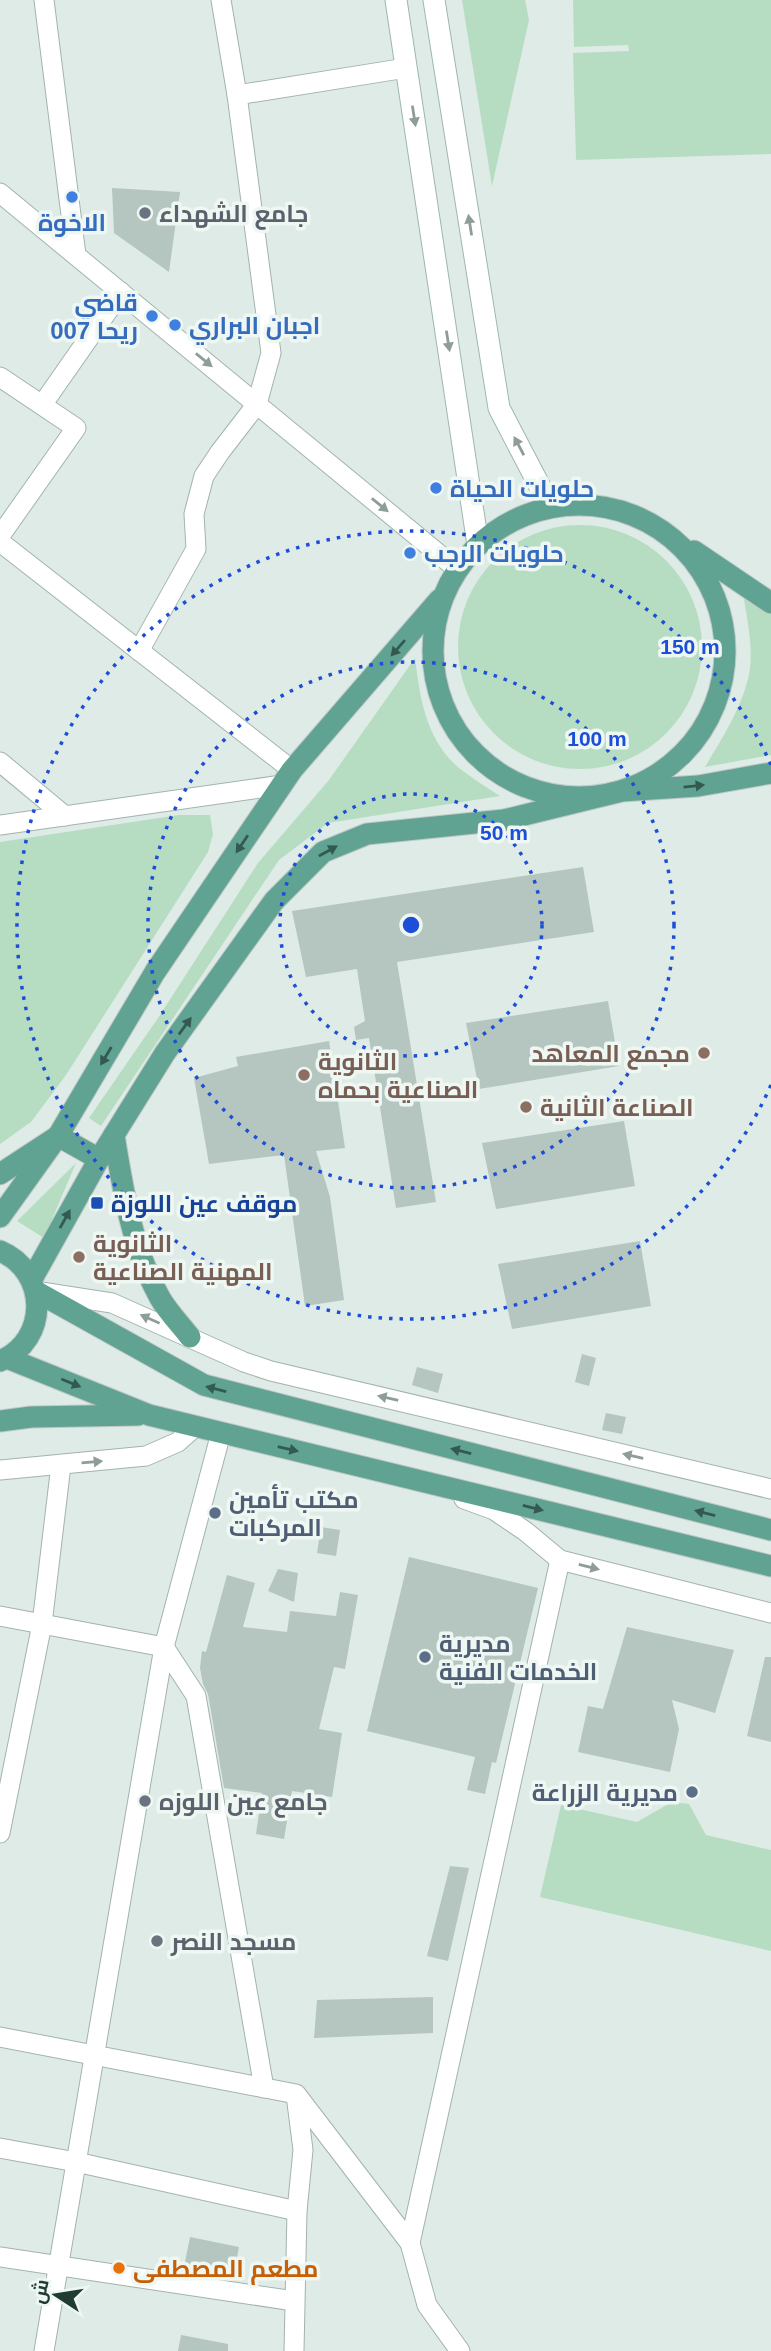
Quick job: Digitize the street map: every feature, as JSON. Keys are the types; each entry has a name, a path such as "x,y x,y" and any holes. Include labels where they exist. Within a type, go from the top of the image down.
{"main road":[{"path":"396,0 478,545"},
{"path":"434,0 499,408 550,506"},
{"path":"771,603 644,518 614,508 582,503 550,506 524,514 499,527 478,545 457,569 443,596 434,631 433,668 442,704 459,736 484,763 515,783 550,795 586,798 622,791 698,786 771,773"},
{"path":"34,1285 99,1159 165,1053 274,901 323,852 367,834 504,820 622,791 649,780 673,764 693,743 709,719 720,692 725,664 725,635 716,598 708,580 692,556 671,536"},
{"path":"0,1217 58,1136 155,972 287,778 443,596"},
{"path":"114,1135 121,1180 140,1256 161,1299 190,1337"},
{"path":"58,1136 99,1159"},
{"path":"0,1174 58,1136"},
{"path":"0,1251 22,1265 34,1285 38,1311 33,1329 22,1346 4,1359"},
{"path":"34,1285 204,1385 771,1530"},
{"path":"4,1359 149,1415 771,1566"},
{"path":"0,1421 31,1417 149,1415"}],"street":[{"path":"44,0 76,255"},
{"path":"139,651 196,549 194,514 204,476 257,404 271,353 237,95 221,0"},
{"path":"237,95 406,68"},
{"path":"0,192 457,569"},
{"path":"42,405 121,292"},
{"path":"0,377 76,428 0,536"},
{"path":"0,542 139,651 287,778"},
{"path":"0,762 65,816"},
{"path":"0,825 287,778"},
{"path":"34,1285 112,1303 244,1362 271,1371 771,1489"},
{"path":"0,1470 146,1456 178,1442 196,1426"},
{"path":"44,2351 164,1647 221,1433"},
{"path":"0,1833 42,1624 61,1465"},
{"path":"398,1475 494,1510 560,1560 771,1613"},
{"path":"410,2244 560,1560"},
{"path":"0,1616 164,1647 196,1696 264,2088"},
{"path":"0,2037 296,2094 410,2244 427,2305 460,2351"},
{"path":"294,2351 297,2211 303,2150 296,2094"},
{"path":"0,2148 297,2211"},
{"path":"0,2257 295,2301"}],"green space":[{"path":"462,0 525,0 529,20 492,186"},
{"path":"573,0 771,0 771,154 576,160 573,53 629,51 628,45 574,47"},
{"path":"568,525 592,525 638,539 674,569 693,600 700,623 700,671 688,705 658,741 638,755 615,764 592,769 568,769 522,755 486,725 472,705 463,682 458,659 458,635 472,589 502,553 522,539 545,530"},
{"path":"743,593 771,613 771,755 705,767 735,714 748,679 751,647"},
{"path":"415,658 422,703 439,745 459,768 500,796 328,823 279,860 101,1126 89,1118 158,1018 258,863 329,780"},
{"path":"179,815 210,815 213,834 208,852 66,1075 31,1122 0,1144 0,842"},
{"path":"76,1163 44,1238 17,1221"},
{"path":"672,1802 689,1804 706,1835 771,1850 771,1951 540,1897 561,1805 637,1822"}],"building":[{"name":"جامع الشهداء","path":"112,188 180,192 169,272 114,233"},
{"path":"583,867 594,932 397,962 436,1202 396,1208 369,1038 356,1040 354,1027 365,1021 357,969 306,977 292,911"},
{"path":"608,1001 619,1066 479,1089 466,1023"},
{"path":"329,1041 345,1148 316,1151 330,1197 344,1300 305,1306 284,1155 209,1164 194,1078 238,1066 236,1057"},
{"path":"624,1121 635,1186 496,1209 482,1143"},
{"path":"640,1241 651,1306 512,1329 498,1264"},
{"path":"582,1354 596,1358 589,1386 575,1382"},
{"path":"417,1367 443,1374 438,1393 412,1385"},
{"path":"606,1413 626,1417 622,1434 602,1430"},
{"path":"321,1527 340,1530 336,1556 317,1553"},
{"path":"409,1557 538,1588 496,1763 492,1762 485,1794 467,1790 475,1757 367,1731"},
{"path":"278,1569 298,1573 294,1602 268,1591"},
{"path":"227,1575 255,1583 243,1627 287,1632 290,1611 336,1616 340,1592 358,1595 345,1669 334,1667 319,1729 342,1733 332,1797 292,1791 284,1839 256,1834 262,1793 224,1788 208,1694 200,1668 202,1651 206,1652"},
{"path":"627,1627 734,1650 715,1713 672,1700 679,1729 670,1772 578,1752 588,1706 603,1709"},
{"path":"765,1657 771,1657 771,1742 747,1736"},
{"path":"450,1866 469,1868 448,1961 427,1956"},
{"path":"433,1997 433,2033 314,2038 317,2000"},
{"path":"190,2237 239,2247 233,2279 183,2272"},
{"path":"181,2335 228,2344 228,2351 178,2351"}],"place":[{"name":"الاخوة","path":"72,197"},
{"name":"جامع الشهداء","path":"145,213"},
{"name":"قاضي ريحا 007","path":"152,316"},
{"name":"اجبان البراري","path":"175,325"},
{"name":"حلويات الحياة","path":"436,488"},
{"name":"حلويات الرجب","path":"410,553"},
{"name":"مجمع المعاهد","path":"704,1053"},
{"name":"الثانوية الصناعية بحماه","path":"304,1075"},
{"name":"الصناعة الثانية","path":"526,1107"},
{"name":"موقف عين اللوزة","path":"97,1203"},
{"name":"الثانوية المهنية الصناعية","path":"79,1257"},
{"name":"مكتب تأمين المركبات","path":"215,1513"},
{"name":"مديرية الخدمات الفنية","path":"425,1657"},
{"name":"مديرية الزراعة","path":"692,1792"},
{"name":"جامع عين اللوزه","path":"145,1801"},
{"name":"مسجد النصر","path":"157,1941"},
{"name":"مطعم المصطفى","path":"119,2268"}]}
